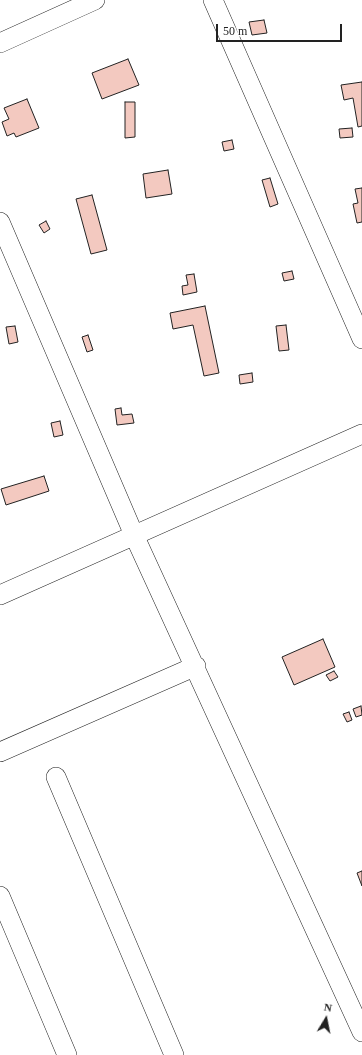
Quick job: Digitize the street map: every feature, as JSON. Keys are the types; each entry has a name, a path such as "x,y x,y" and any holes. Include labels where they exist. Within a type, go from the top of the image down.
{"street":[{"path":"0,43 95,0"},
{"path":"213,0 362,339"},
{"path":"0,222 134,535 196,666 362,1032"},
{"path":"0,595 362,434"},
{"path":"0,752 196,666"},
{"path":"56,777 174,1055"},
{"path":"0,896 67,1055"}],"building":[{"path":"264,20 267,33 252,35 249,22"},
{"path":"128,59 139,85 102,99 92,73"},
{"path":"362,82 362,126 358,127 353,98 344,100 341,85"},
{"path":"27,99 39,128 16,137 14,133 7,136 2,122 9,119 4,108"},
{"path":"125,102 135,102 135,137 125,138"},
{"path":"352,128 353,137 340,138 339,129"},
{"path":"232,140 234,149 224,151 222,142"},
{"path":"168,170 172,194 146,198 143,174"},
{"path":"270,178 278,204 270,207 262,180"},
{"path":"362,188 362,222 357,223 353,204 358,203 355,189"},
{"path":"92,195 107,250 91,254 76,199"},
{"path":"46,221 50,229 44,233 39,225"},
{"path":"292,271 294,279 284,281 282,273"},
{"path":"194,274 197,292 183,295 182,286 188,285 186,275"},
{"path":"205,306 219,373 204,376 193,325 173,329 170,313"},
{"path":"286,325 289,350 279,351 276,326"},
{"path":"15,326 18,342 9,344 6,327"},
{"path":"88,335 93,350 87,352 82,337"},
{"path":"252,373 253,382 240,384 239,375"},
{"path":"121,408 122,415 132,414 134,423 117,425 115,409"},
{"path":"60,421 63,435 54,437 51,423"},
{"path":"44,476 49,491 6,505 1,489"},
{"path":"323,639 335,667 294,685 282,657"},
{"path":"334,671 338,677 330,681 326,675"},
{"path":"361,706 362,715 356,717 353,709"},
{"path":"349,712 352,720 347,722 343,714"},
{"path":"362,871 362,886 357,873"}]}
